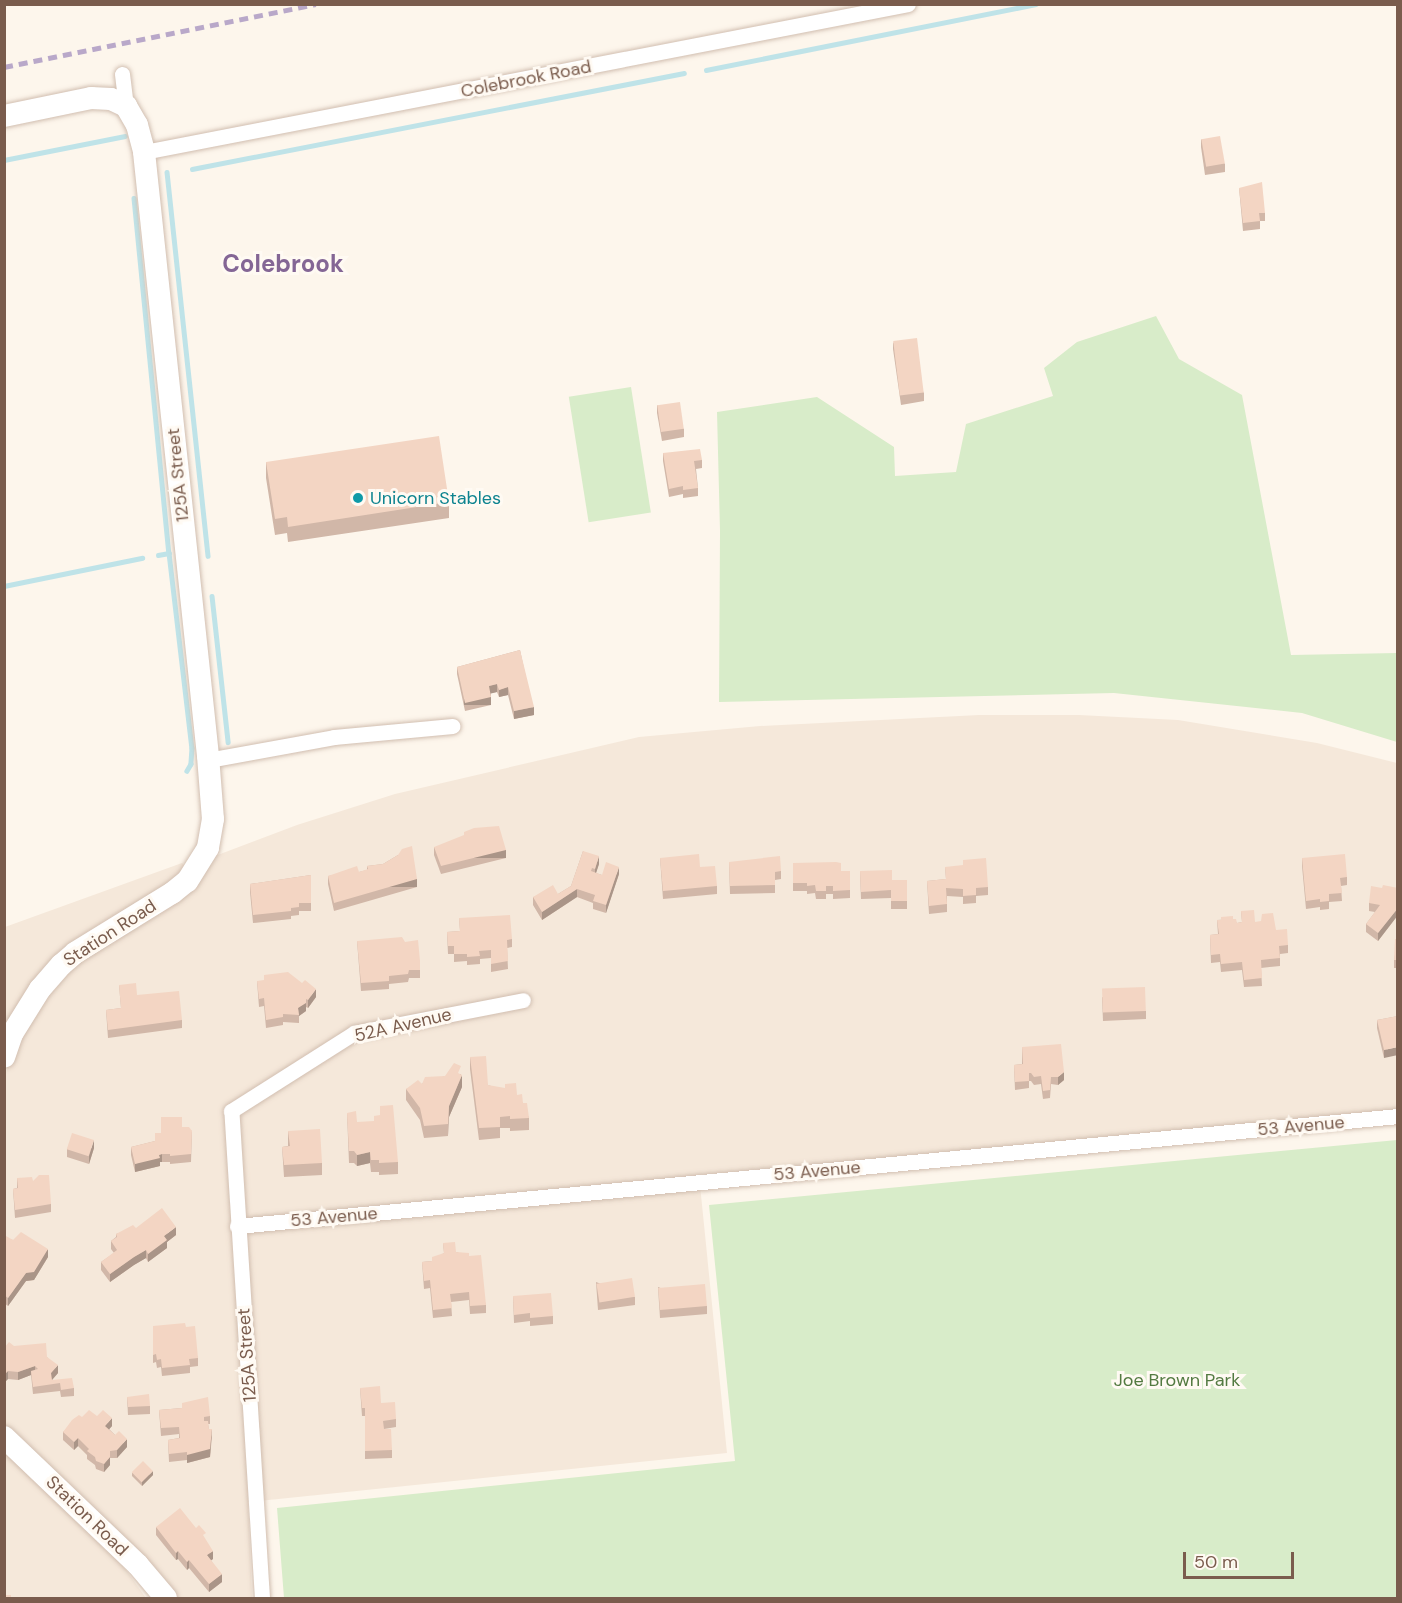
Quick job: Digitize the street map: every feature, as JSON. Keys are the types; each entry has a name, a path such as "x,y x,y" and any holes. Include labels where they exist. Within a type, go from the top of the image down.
{"street":[{"name":"Colebrook Road","path":"144,152 908,4"},
{"name":"125A Street","path":"122,74 118,102 137,125 144,152 208,760 213,819 208,848"},
{"path":"4,116 91,98 118,102"},
{"path":"208,760 334,737 452,726"},
{"name":"Station Road","path":"4,1057 12,1034 40,989 61,965 75,953 172,893 187,881 208,848"},
{"name":"52A Avenue","path":"231,1111 354,1033 523,1000"},
{"name":"125A Street","path":"231,1111 262,1599"},
{"name":"53 Avenue","path":"237,1226 1398,1116"},
{"name":"Station Road","path":"4,1437 138,1565 166,1599"}],"shaded area":[{"path":"979,715 1079,715 1178,720 1317,743 1397,763 1397,1110 699,1175 727,1453 248,1502 252,1598 177,1598 5,1426 4,1078 17,1039 67,970 215,856 297,825 395,794 639,737 760,726"},
{"path":"182,863 185,866 163,891 97,929 5,1035 5,927"},
{"path":"4,1445 118,1559 146,1598 5,1598"}],"green space":[{"path":"1156,316 1179,359 1242,395 1291,655 1397,653 1397,742 1302,713 1114,693 719,702 720,531 717,412 817,397 894,447 895,476 956,472 966,424 1053,396 1044,368 1077,342"},
{"path":"631,387 651,512 589,522 569,397"},
{"name":"Joe Brown Park","path":"1397,1140 1397,1598 284,1598 277,1508 735,1461 709,1205"}],"building":[{"path":"1220,136 1225,164 1206,167 1201,139"},
{"path":"1262,182 1265,213 1259,213 1260,221 1243,223 1239,188"},
{"path":"917,338 924,393 900,396 893,341"},
{"path":"680,402 684,429 661,432 657,405"},
{"name":"Unicorn Stables","path":"439,436 449,502 288,527 287,517 275,519 266,462"},
{"path":"700,449 702,460 694,461 698,488 683,490 683,486 669,489 663,453"},
{"path":"520,650 534,707 514,711 508,687 499,690 497,684 489,686 491,697 465,703 457,667"},
{"path":"499,826 506,850 441,866 434,847 464,835 464,832 474,828"},
{"path":"412,846 417,879 334,903 328,876 357,866 359,872 368,869 367,866 383,864 398,855 402,849"},
{"path":"583,851 599,856 595,869 592,868 591,871 602,875 606,862 619,867 606,905 593,901 595,895 577,889 542,912 533,897 553,885 558,894 571,886"},
{"path":"699,854 700,867 715,866 717,886 663,891 660,858"},
{"path":"1345,854 1347,877 1340,878 1342,893 1329,894 1329,901 1320,902 1320,899 1306,901 1302,858"},
{"path":"780,856 781,871 775,872 775,885 730,886 729,862"},
{"path":"986,858 988,887 976,888 976,895 963,896 963,889 946,888 947,904 929,906 927,881 946,879 945,867 963,865 963,860"},
{"path":"793,863 841,863 841,871 850,871 850,890 833,891 833,886 826,886 826,891 816,891 815,885 793,883"},
{"path":"892,870 892,880 907,880 907,901 891,901 891,890 861,892 860,871"},
{"path":"311,875 311,903 299,903 299,907 291,908 291,911 253,915 250,884"},
{"path":"1383,885 1398,888 1398,908 1378,933 1366,924 1380,905 1369,903 1371,886 1382,888"},
{"path":"1254,910 1255,922 1261,921 1262,914 1273,913 1276,930 1287,929 1288,945 1279,946 1280,958 1261,960 1262,978 1244,980 1242,962 1221,964 1220,954 1211,955 1210,935 1219,934 1217,920 1221,920 1221,917 1233,916 1237,923 1242,922 1241,911"},
{"path":"510,915 512,939 507,940 508,961 491,964 491,950 479,951 480,956 467,957 467,954 454,954 454,946 448,946 447,932 460,931 459,918"},
{"path":"402,937 405,942 418,940 420,970 409,970 408,974 389,976 389,981 361,983 357,941"},
{"path":"1395,939 1398,939 1398,960 1394,960"},
{"path":"288,972 302,983 305,980 316,989 308,1000 306,999 306,1003 298,1008 299,1015 283,1014 283,1017 266,1020 264,998 259,999 257,981 264,980 264,975"},
{"path":"136,983 137,995 179,991 182,1020 108,1030 106,1010 121,1008 119,985"},
{"path":"1145,987 1146,1011 1103,1012 1102,989"},
{"path":"1398,1016 1398,1047 1384,1050 1377,1020"},
{"path":"1061,1044 1064,1072 1058,1077 1051,1077 1050,1090 1043,1091 1041,1076 1034,1077 1031,1073 1029,1073 1029,1081 1015,1082 1014,1065 1023,1064 1022,1047"},
{"path":"486,1056 488,1085 505,1088 505,1084 516,1083 517,1095 522,1094 523,1103 527,1103 529,1118 500,1117 500,1127 479,1128 470,1057"},
{"path":"454,1063 461,1066 458,1073 462,1075 449,1106 448,1124 424,1126 420,1108 406,1089 418,1080 422,1084 425,1077 445,1076"},
{"path":"393,1105 398,1162 379,1163 379,1160 371,1160 370,1152 357,1155 354,1151 349,1151 347,1113 356,1111 357,1122 374,1121 374,1116 380,1115 380,1106"},
{"path":"161,1117 182,1117 182,1127 189,1127 192,1131 191,1154 170,1156 170,1154 162,1154 159,1155 160,1158 135,1164 131,1147 155,1141 155,1133 161,1133"},
{"path":"320,1129 322,1163 284,1165 282,1147 290,1146 288,1131"},
{"path":"72,1133 94,1140 89,1156 67,1149"},
{"path":"39,1175 49,1175 51,1204 15,1210 13,1189 18,1188 17,1178 32,1177 33,1181"},
{"path":"162,1208 176,1227 164,1236 167,1240 148,1254 146,1250 134,1257 110,1274 101,1262 117,1250 111,1241 117,1237 116,1234 133,1225 136,1228"},
{"path":"21,1232 48,1249 34,1272 26,1273 8,1298 4,1295 4,1238 6,1236 13,1240"},
{"path":"455,1242 456,1252 469,1253 469,1256 481,1255 486,1305 470,1306 469,1292 450,1294 452,1308 433,1310 430,1280 424,1281 422,1262 432,1261 432,1257 444,1253 443,1243"},
{"path":"632,1278 635,1297 599,1302 596,1284"},
{"path":"705,1284 707,1306 660,1310 658,1288"},
{"path":"551,1293 553,1316 530,1318 530,1313 514,1315 513,1296"},
{"path":"185,1323 186,1327 195,1326 198,1358 189,1359 190,1365 162,1368 161,1359 157,1360 156,1354 153,1355 153,1326"},
{"path":"9,1342 14,1346 46,1343 47,1357 58,1365 51,1373 52,1380 72,1378 74,1388 61,1390 60,1383 33,1387 31,1371 38,1369 35,1366 18,1372 8,1371 4,1375 4,1348"},
{"path":"380,1386 381,1403 395,1402 396,1419 383,1421 384,1429 391,1429 392,1450 365,1451 365,1408 362,1408 360,1388"},
{"path":"149,1394 150,1406 128,1407 127,1397"},
{"path":"208,1397 210,1416 204,1417 204,1421 208,1421 209,1429 212,1429 210,1449 187,1455 187,1452 169,1454 168,1440 180,1438 179,1427 161,1428 159,1410 182,1408 182,1403"},
{"path":"89,1410 97,1416 103,1410 112,1418 105,1426 115,1435 119,1431 127,1439 117,1450 110,1451 110,1457 104,1464 96,1461 95,1457 87,1451 89,1449 78,1438 74,1442 63,1432 72,1420 79,1415 82,1417"},
{"path":"143,1461 153,1471 142,1482 132,1472"},
{"path":"180,1508 196,1528 199,1525 206,1533 203,1535 213,1551 207,1555 222,1574 209,1584 189,1560 187,1562 178,1551 176,1553 156,1527"}],"waterway":[{"path":"706,70 1035,4"},
{"path":"192,169 684,73"},
{"path":"4,160 125,136"},
{"path":"167,172 208,556"},
{"path":"134,198 169,553 192,748 191,764 187,771"},
{"path":"158,555 169,553"},
{"path":"4,586 142,558"},
{"path":"212,596 228,742"}],"railway":[{"path":"4,67 316,4"}],"place":[{"name":"Unicorn Stables","path":"358,498"}],"district":[{"name":"Colebrook","path":"283,264"}]}
